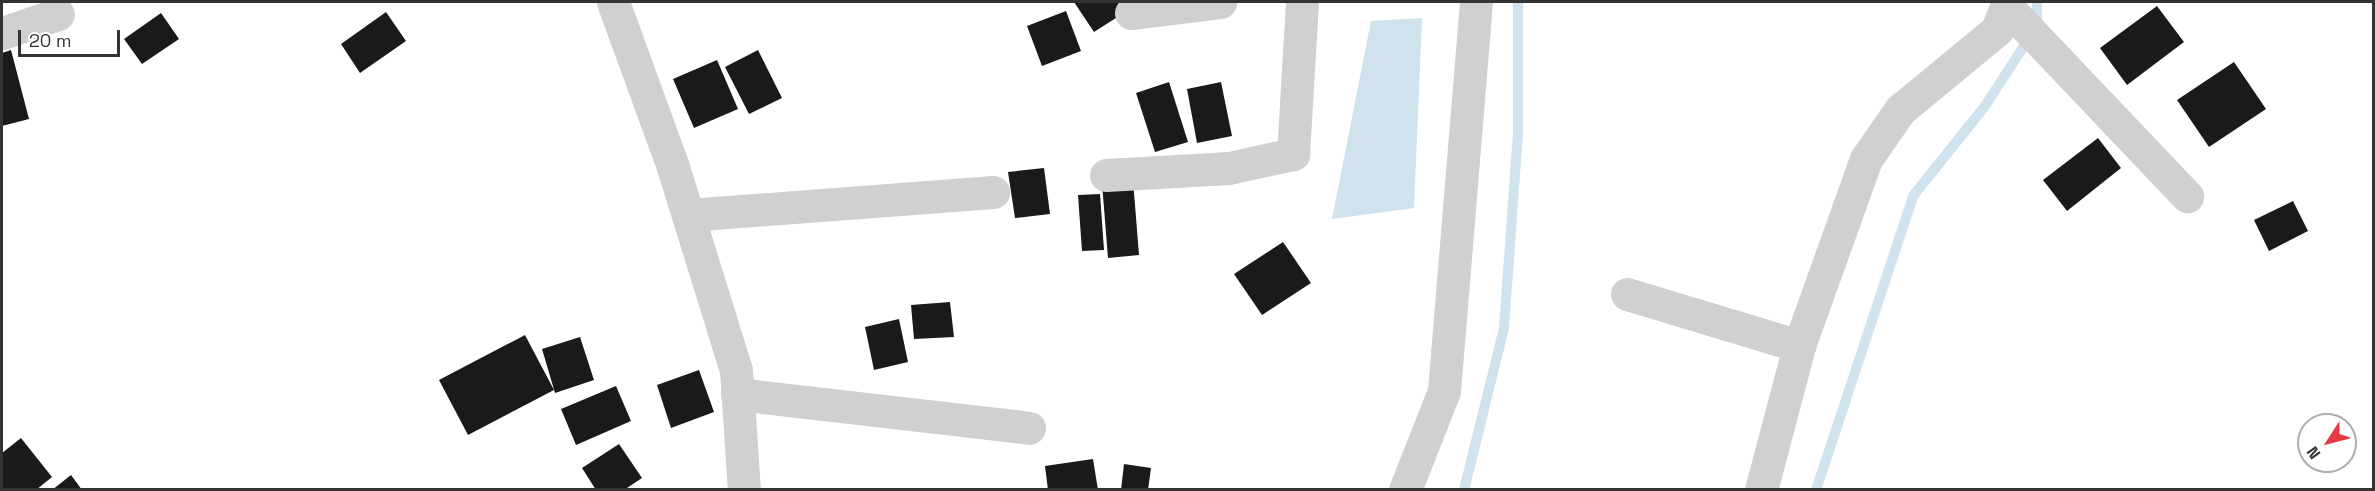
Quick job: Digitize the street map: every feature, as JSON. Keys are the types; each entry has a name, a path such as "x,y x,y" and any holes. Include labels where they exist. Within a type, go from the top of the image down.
{"street":[{"path":"613,2 688,215 736,369 744,489"},
{"path":"1131,13 1220,2"},
{"path":"1106,175 1228,168 1293,154 1302,2"},
{"path":"1405,489 1444,391 1476,2"},
{"path":"1761,489 1799,346 1866,159 1900,110 1997,30 2008,5 2187,196"},
{"path":"2,33 58,14"},
{"path":"688,215 993,192"},
{"path":"1627,294 1799,346"},
{"path":"737,394 1029,429"}],"water":[{"path":"1422,18 1414,208 1332,219 1371,21"}],"building":[{"path":"1074,2 1141,2 1094,32"},
{"path":"2157,6 2184,42 2127,85 2100,48"},
{"path":"1066,11 1081,51 1042,66 1027,26"},
{"path":"386,12 406,41 360,73 341,44"},
{"path":"161,13 179,39 142,64 124,39"},
{"path":"11,50 29,119 2,126 2,53"},
{"path":"758,50 782,98 749,114 725,67"},
{"path":"717,60 738,109 694,128 673,79"},
{"path":"2234,62 2266,109 2209,147 2177,100"},
{"path":"1169,82 1188,142 1155,152 1136,93"},
{"path":"1221,82 1232,136 1197,143 1187,89"},
{"path":"2098,138 2121,168 2067,211 2043,180"},
{"path":"1044,168 1050,214 1015,218 1008,172"},
{"path":"1133,180 1139,255 1108,258 1102,183"},
{"path":"1100,194 1104,250 1082,251 1078,195"},
{"path":"2293,201 2308,231 2269,251 2254,220"},
{"path":"1283,242 1311,283 1262,315 1234,274"},
{"path":"950,302 954,337 914,339 911,305"},
{"path":"899,319 908,362 874,370 865,327"},
{"path":"525,335 554,390 468,435 439,380"},
{"path":"580,337 594,380 555,393 542,349"},
{"path":"699,370 714,412 671,428 657,385"},
{"path":"616,386 631,421 576,445 561,409"},
{"path":"21,438 52,477 36,490 2,490 2,453"},
{"path":"619,444 642,478 624,490 596,490 582,468"},
{"path":"1093,459 1098,490 1048,490 1045,466"},
{"path":"1124,464 1151,468 1148,490 1121,490"},
{"path":"71,475 82,490 52,490"}],"waterway":[{"path":"1464,490 1504,328 1518,135 1518,2"},
{"path":"1816,490 1913,196 1985,106 2037,26 2037,2"}]}
